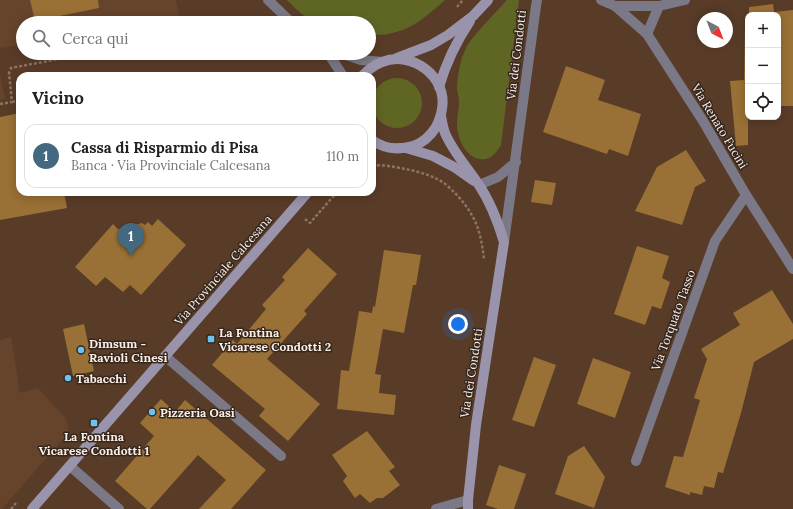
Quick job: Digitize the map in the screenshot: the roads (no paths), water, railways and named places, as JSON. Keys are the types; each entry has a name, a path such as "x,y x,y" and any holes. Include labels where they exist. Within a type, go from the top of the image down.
{"main road":[{"path":"367,72 382,62 431,45 448,35 473,16 488,0"},
{"path":"439,87 448,59 458,39 473,16"},
{"path":"393,59 416,63 426,69 439,87 442,96 441,116 438,124 428,137 406,148"},
{"name":"Via dei Condotti","path":"441,116 445,132 451,144 487,199 497,220 504,242 476,426 468,504"},
{"name":"Via dei Condotti","path":"376,144 400,149 406,148 433,156 454,167 479,185"},
{"name":"Via Provinciale Calcesana","path":"32,509 305,196"}],"street":[{"path":"268,0 285,16"},
{"name":"Via dei Condotti","path":"504,242 537,0"},
{"path":"601,0 615,6 659,6 685,0"},
{"name":"Via Renato Fucini","path":"615,6 647,34 703,121 746,195 793,269"},
{"path":"647,34 659,6"},
{"path":"333,60 340,72"},
{"path":"361,60 382,62"},
{"path":"479,185 498,177 516,162"},
{"name":"Via Torquato Tasso","path":"636,460 715,241 746,195"},
{"path":"165,356 281,456"},
{"path":"70,466 119,509"},
{"path":"436,509 468,504"}],"place":[{"name":"Cassa di Risparmio di Pisa","path":"131,256"},
{"name":"La Fontina Vicarese Condotti 2","path":"211,339"},
{"name":"Dimsum - Ravioli Cinesi","path":"81,350"},
{"name":"Tabacchi","path":"68,378"},
{"name":"Pizzeria Oasi","path":"152,412"},
{"name":"La Fontina Vicarese Condotti 1","path":"94,423"}]}
